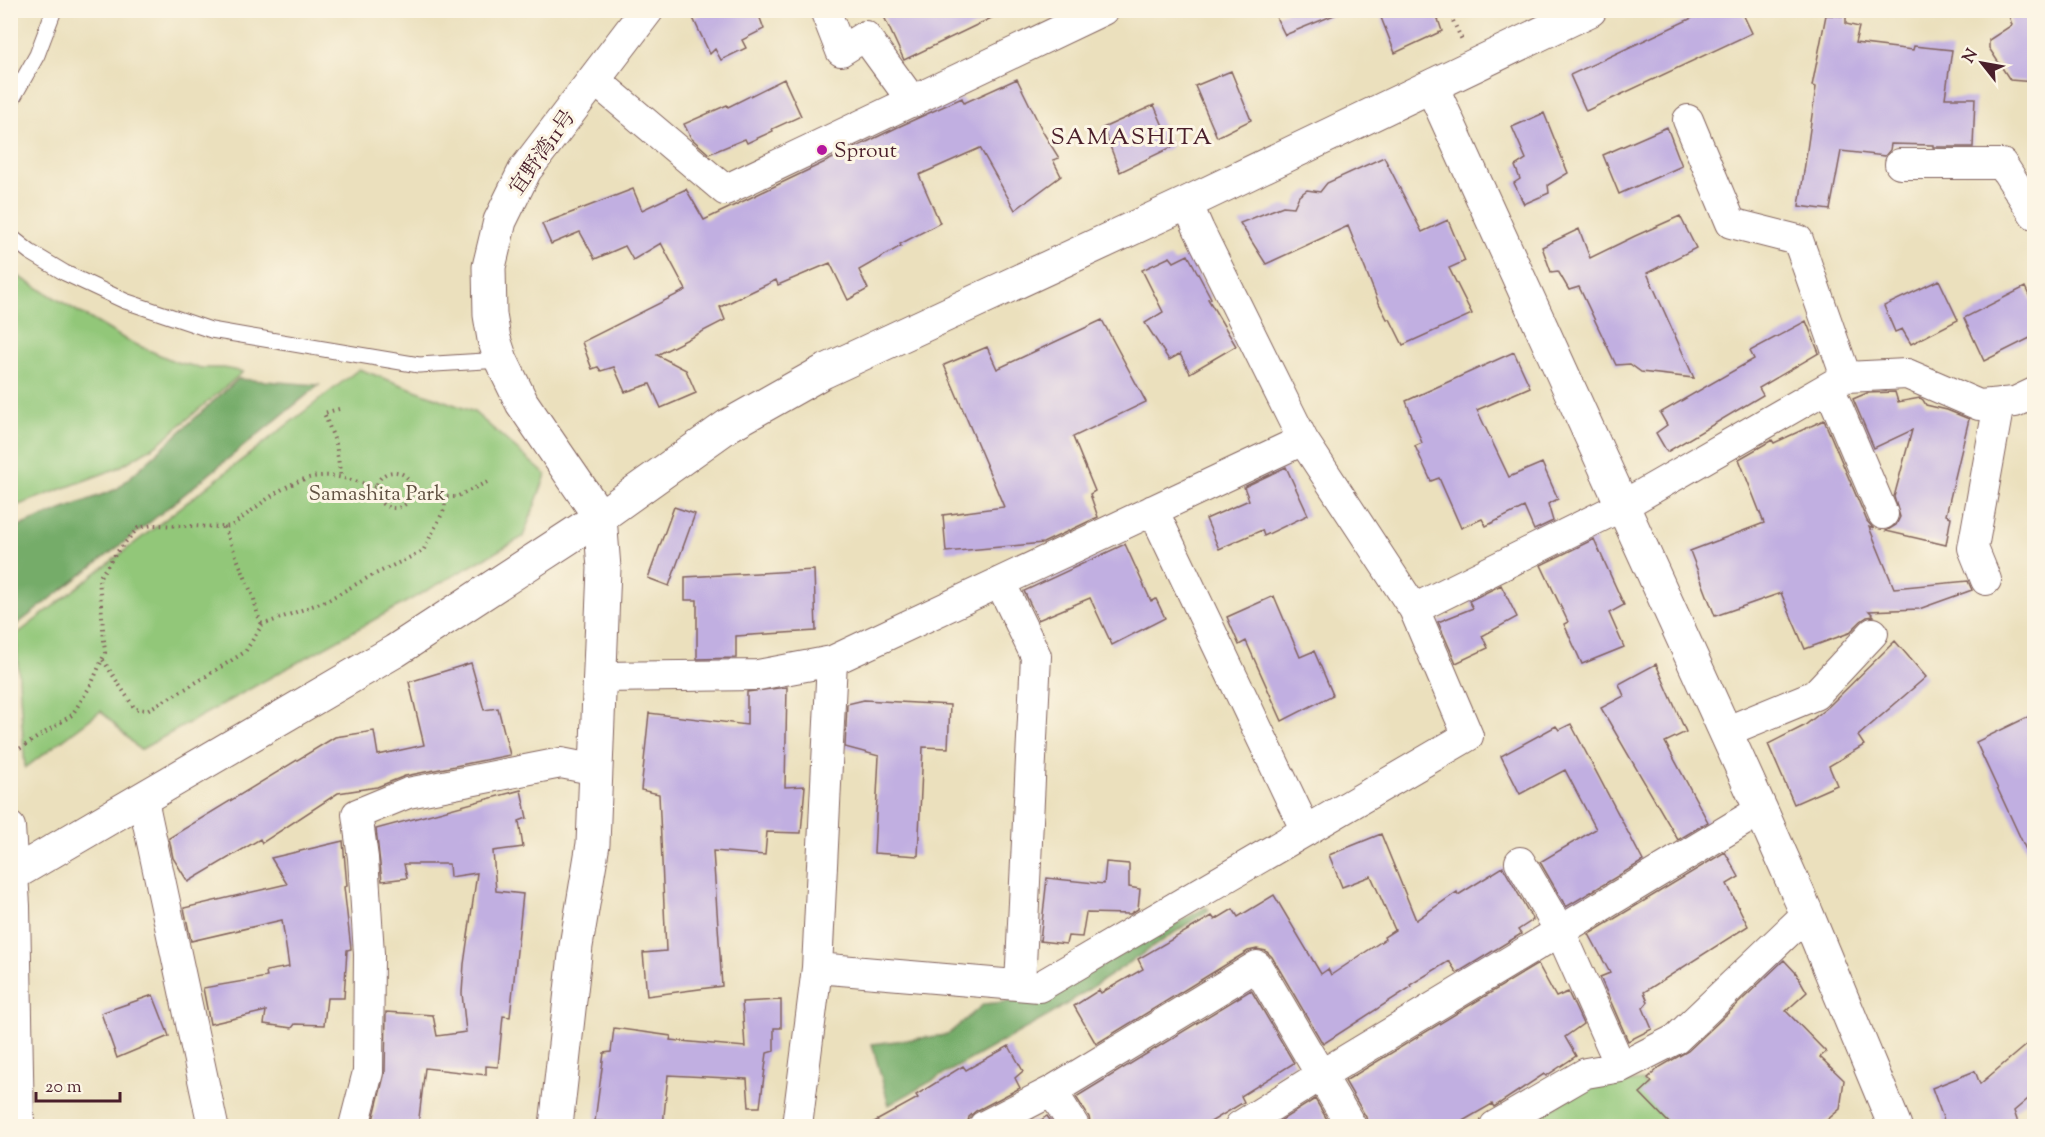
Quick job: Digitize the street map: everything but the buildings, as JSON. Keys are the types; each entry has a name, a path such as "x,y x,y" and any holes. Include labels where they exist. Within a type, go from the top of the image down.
{"street":[{"name":"宜野湾11号","path":"600,517 522,403 501,360 494,339 490,315 489,267 500,221 525,170 647,10"},
{"path":"825,10 842,51 865,36 913,102"},
{"path":"595,80 725,190 1103,10"},
{"path":"11,875 395,651 600,517 729,425 823,372 1187,203 1590,10"},
{"path":"1432,87 1761,810 1807,914 1894,1126"},
{"path":"1688,120 1731,223 1798,240 1838,382 1883,514"},
{"path":"1900,164 2002,164 2034,214"},
{"path":"817,968 1039,987 1468,736 1414,609 1303,440 1198,231 1187,203"},
{"path":"1414,609 1622,506 1838,382 1907,374 1979,405 2015,402 2034,393"},
{"path":"1986,580 1973,548 1999,403"},
{"path":"601,677 758,675 832,661 1303,440"},
{"path":"1153,510 1306,831"},
{"path":"555,1126 576,946 592,844 604,568 600,517"},
{"path":"1000,582 1036,656 1020,985"},
{"path":"1725,732 1815,695 1873,633"},
{"path":"797,1126 817,968 832,661"},
{"path":"354,1126 368,1072 369,954 363,858 357,814 408,793 561,764 597,770"},
{"path":"143,800 213,1126"},
{"path":"1240,1126 1761,810"},
{"path":"10,828 11,875 15,906 19,1126"},
{"path":"1520,862 1560,931 1621,1067"},
{"path":"1495,1126 1586,1073 1621,1067 1676,1039 1807,914"},
{"path":"984,1126 1052,1091 1257,966 1351,1126"},
{"path":"1052,1091 1074,1126"}],"lane":[{"path":"10,103 36,55 54,10"},
{"path":"10,236 30,252 65,273 125,301 211,330 419,365 501,360"}],"path":[{"path":"1448,10 1462,40"},
{"path":"339,409 324,413 336,444 342,478"},
{"path":"396,471 405,474 411,482 413,491 411,497 402,507 392,509 382,505 376,497 375,486 379,478 387,472 396,471"},
{"path":"10,755 72,715 91,685 105,653 99,578 138,528 153,525 224,528 231,526 291,485 308,477 330,476 375,486"},
{"path":"411,497 456,497 487,482"},
{"path":"102,659 135,709 147,710 245,652 262,625 328,600 423,551 444,510 446,498"},
{"path":"224,528 254,599 256,613 262,625"}],"green space":[{"path":"11,272 128,341 176,362 202,368 224,368 243,372 158,444 118,468 11,508"},
{"name":"Samashita Park","path":"359,369 474,412 546,475 523,537 140,750 101,711 25,768 16,635"},
{"path":"238,379 319,385 144,527 11,629 11,529 117,489"},
{"path":"1206,907 1209,910 1050,1015 889,1105 872,1044 947,1035 984,1004 1043,998"},
{"path":"1642,1081 1684,1123 1681,1126 1524,1126 1587,1087"}],"place":[{"name":"Sprout","path":"822,150"}],"district":[{"name":"SAMASHITA","path":"1132,136"}]}
